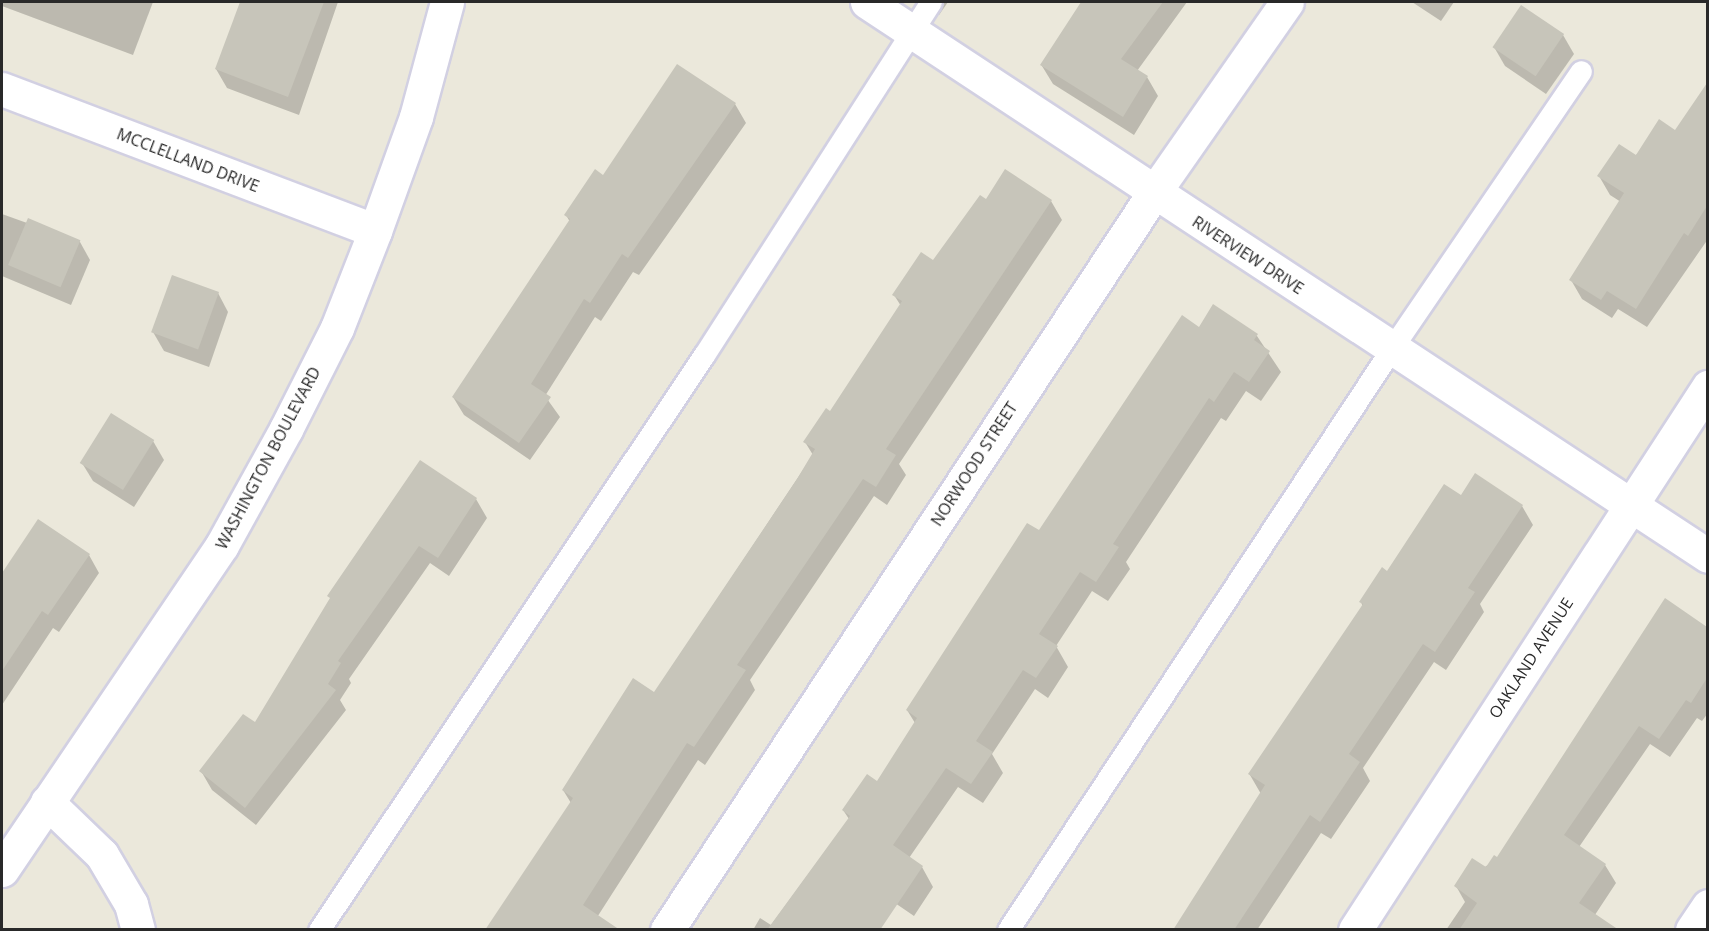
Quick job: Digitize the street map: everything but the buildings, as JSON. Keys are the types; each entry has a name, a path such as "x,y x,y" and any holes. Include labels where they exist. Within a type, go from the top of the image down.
{"street":[{"name":"WASHINGTON BOULEVARD","path":"2,870 222,545 327,348 375,231 416,117 447,2"},
{"name":"RIVERVIEW DRIVE","path":"867,2 1153,194 1632,503 1707,556"},
{"name":"NORWOOD STREET","path":"667,930 1153,194 1287,2"},
{"name":"MCCLELLAND DRIVE","path":"2,89 375,231"},
{"name":"OAKLAND AVENUE","path":"1355,930 1707,387"},
{"path":"47,802 102,855 131,904 138,930"},
{"path":"1692,930 1707,906"}],"lane":[{"path":"319,930 704,355 931,2"},
{"path":"1008,930 1392,348 1581,71"}]}
